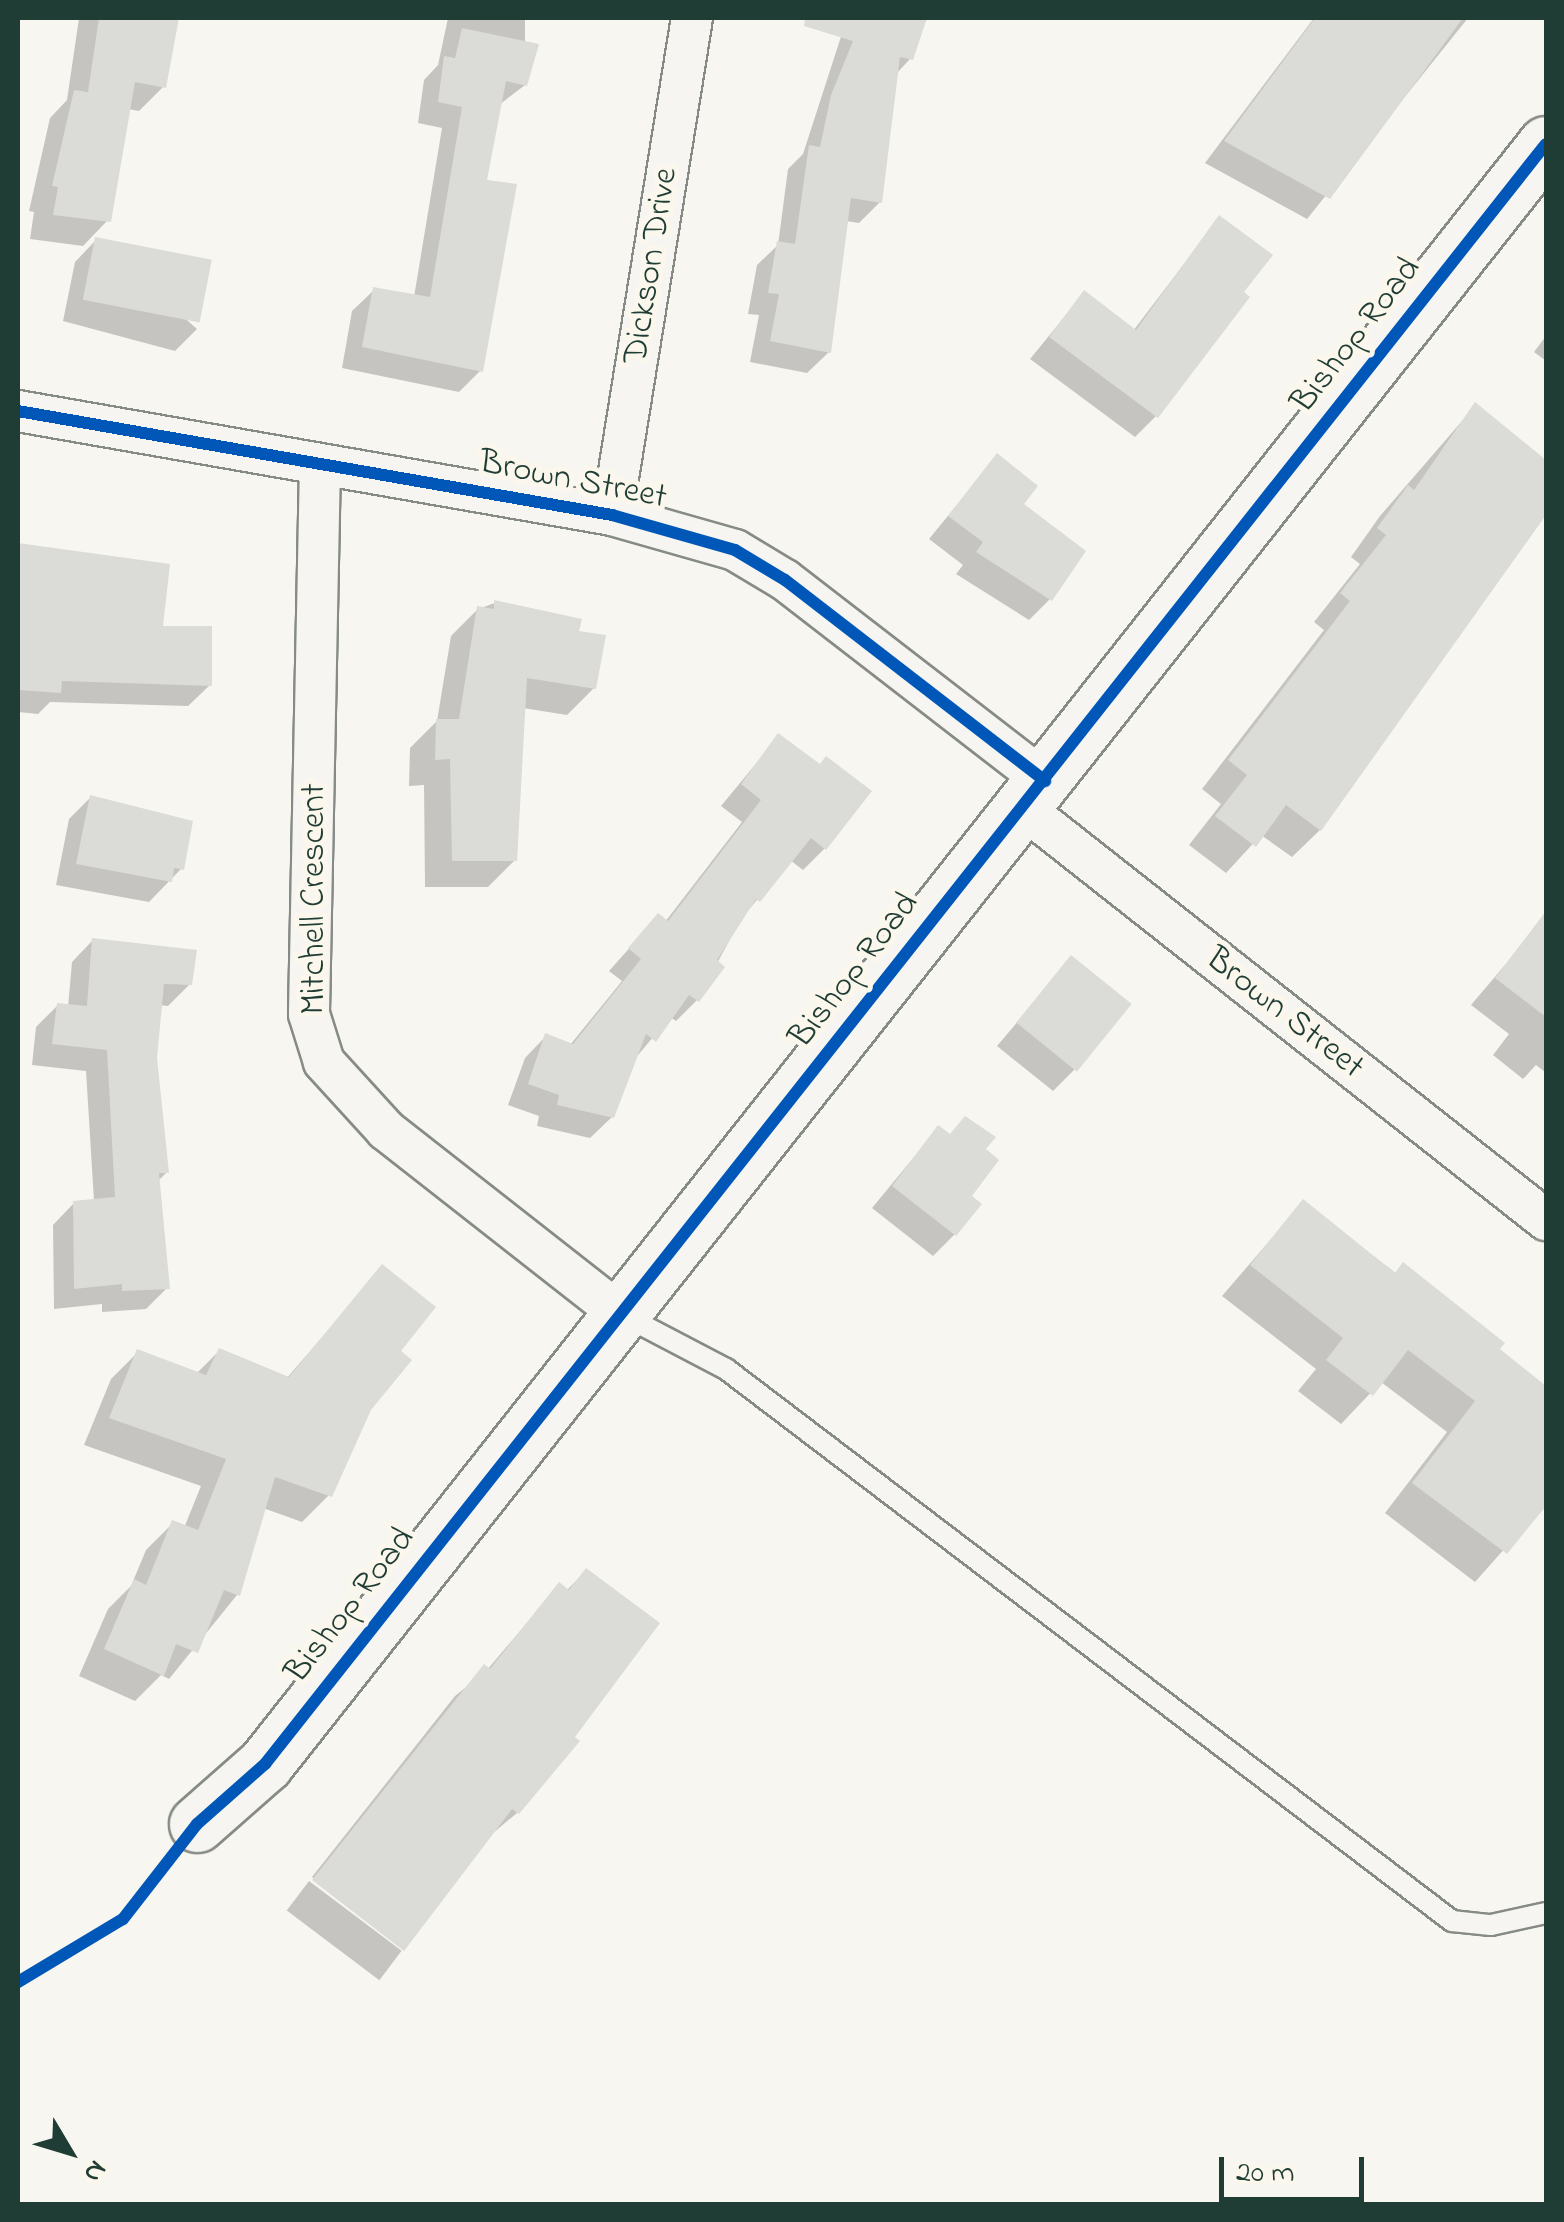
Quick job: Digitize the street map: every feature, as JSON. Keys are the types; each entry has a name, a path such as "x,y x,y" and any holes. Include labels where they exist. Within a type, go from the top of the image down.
{"street":[{"name":"Dickson Drive","path":"612,515 692,18"},
{"name":"Bishop Road","path":"197,1824 265,1764 1546,144"},
{"name":"Brown Street","path":"18,411 612,515 735,550 784,580 1034,794 1546,1220"},
{"name":"Mitchell Crescent","path":"320,464 309,1014 324,1062 386,1130 621,1314"}],"lane":[{"path":"621,1314 726,1369 1442,1915 1470,1926 1546,1913"}],"building":[{"path":"99,18 179,18 166,88 135,82 111,222 53,215 58,187 52,186 74,90 88,92"},
{"path":"805,18 927,18 913,60 900,57 882,203 851,198 831,353 770,341 779,294 768,293 777,241 795,244 809,145 820,147 831,95 853,41 804,26"},
{"path":"1315,18 1463,18 1330,199 1224,141"},
{"path":"462,28 539,44 527,86 506,81 487,180 517,184 483,372 362,347 373,287 430,297 462,107 438,102 444,56 455,58"},
{"path":"1219,215 1273,255 1244,292 1250,297 1158,418 1049,337 1084,290 1136,330"},
{"path":"95,237 212,260 200,323 83,300"},
{"path":"1475,402 1546,460 1546,515 1321,831 1286,805 1256,847 1215,816 1247,775 1228,760 1350,601 1340,593 1386,535 1377,528 1408,485 1414,490"},
{"path":"997,453 1038,486 1024,504 1086,551 1052,601 976,552 983,542 948,516"},
{"path":"18,543 170,564 163,626 212,626 212,686 62,681 61,693 18,690"},
{"path":"494,600 582,619 579,631 606,635 596,689 527,678 517,861 452,861 450,759 435,760 436,719 459,719 477,606 494,609"},
{"path":"778,733 820,764 826,756 872,791 826,850 811,838 760,902 756,899 717,960 725,967 699,1002 689,995 656,1042 646,1034 614,1118 557,1105 559,1095 528,1084 545,1033 573,1044 641,959 628,948 658,913 668,921 761,800 741,784"},
{"path":"90,795 193,821 184,870 174,868 172,882 76,864"},
{"path":"1546,911 1546,1017 1495,978"},
{"path":"92,938 197,950 192,985 164,984 157,1058 169,1173 159,1173 170,1289 122,1291 122,1284 74,1289 73,1201 115,1197 107,1050 52,1044 57,1003 87,1006"},
{"path":"1071,955 1132,1004 1077,1072 1016,1023"},
{"path":"965,1116 996,1137 986,1149 999,1160 972,1196 982,1204 956,1236 892,1186 938,1125 950,1134"},
{"path":"1303,1199 1395,1273 1403,1262 1505,1343 1500,1349 1546,1386 1546,1506 1507,1554 1412,1483 1475,1401 1408,1350 1373,1396 1326,1360 1343,1338 1250,1265"},
{"path":"382,1264 436,1307 401,1351 412,1360 371,1410 332,1497 275,1477 240,1596 224,1590 198,1653 176,1644 164,1676 104,1649 134,1579 146,1585 172,1520 198,1530 226,1459 109,1418 137,1349 206,1375 219,1348 289,1377"},
{"path":"586,1568 660,1623 575,1737 580,1741 519,1814 512,1809 404,1951 312,1880 484,1664 490,1669 559,1582 569,1590"}],"cycle path":[{"path":"18,1982 123,1919 197,1824 265,1764 1546,144"},
{"path":"18,411 612,515 735,550 785,580 1045,781"}]}
